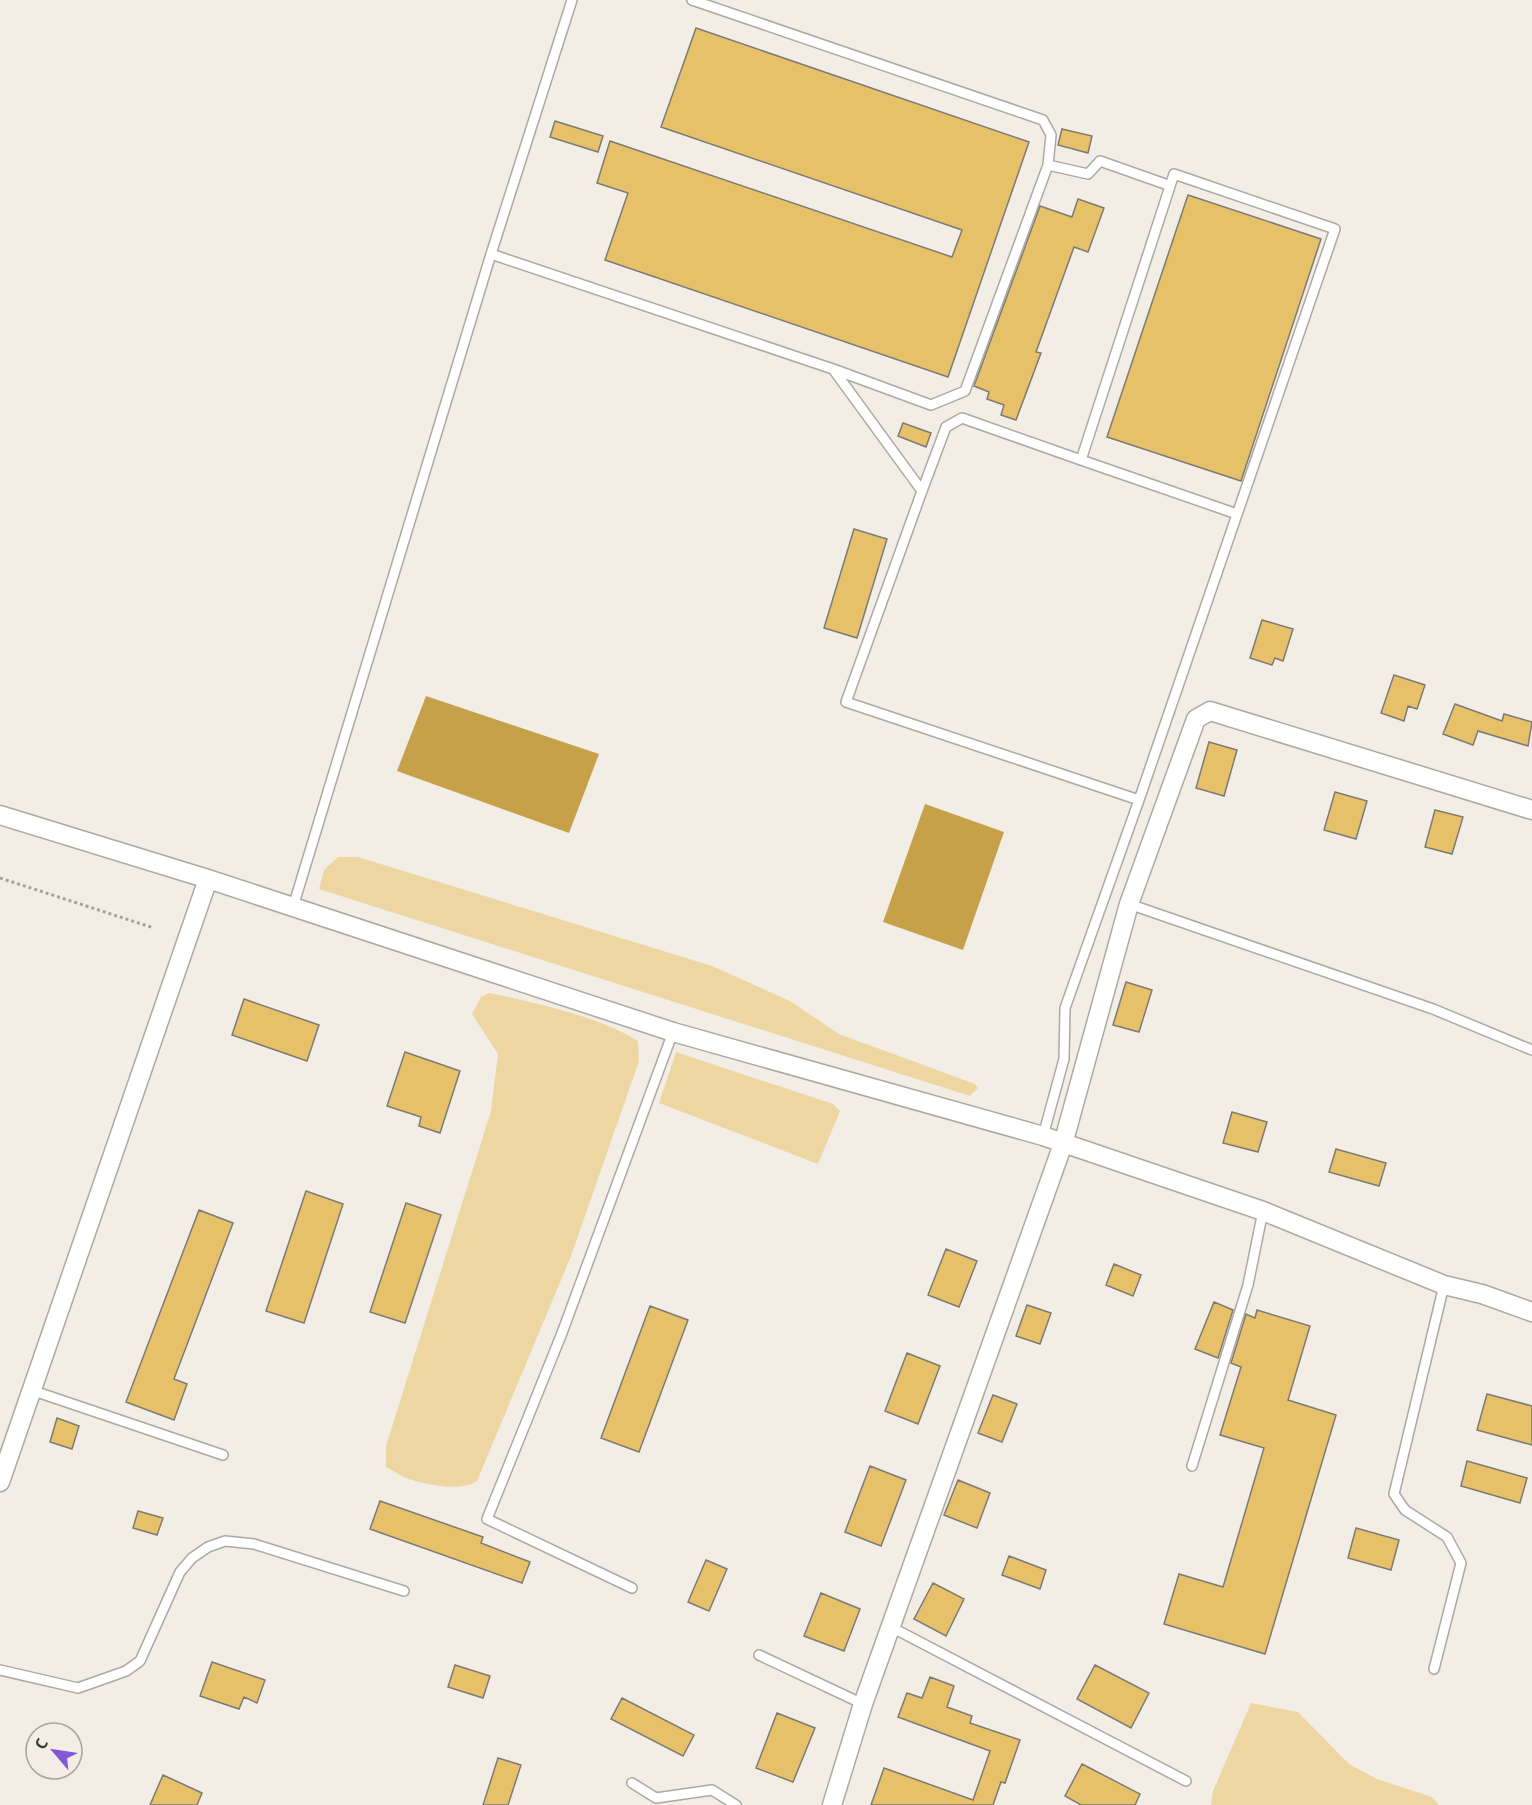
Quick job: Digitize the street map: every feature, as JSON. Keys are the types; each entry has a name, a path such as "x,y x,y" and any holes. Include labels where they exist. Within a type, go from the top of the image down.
{"street":[{"path":"832,1805 863,1704 1063,1144 1129,904 1196,719 1210,711 1532,810"},
{"path":"0,815 208,879 673,1032 1043,1136 1263,1211 1444,1285 1482,1294 1532,1312"},
{"path":"0,1482 208,879"}],"lane":[{"path":"293,907 491,254 572,0"},
{"path":"491,254 833,369 931,405 965,391 1047,165 1051,135 1043,120 692,0"},
{"path":"1047,165 1088,174 1100,161 1168,185"},
{"path":"1043,1136 1065,1059 1065,1008 1139,800 1335,229 1173,174 1081,460"},
{"path":"833,369 922,491"},
{"path":"1139,800 846,702 946,427 962,418 1237,514"},
{"path":"1129,904 1422,1005 1532,1050"},
{"path":"632,1588 487,1520 562,1334 673,1032"},
{"path":"1192,1466 1248,1285 1263,1211"},
{"path":"1434,1669 1461,1563 1447,1537 1405,1510 1394,1494 1444,1285"},
{"path":"31,1390 223,1455"},
{"path":"0,1670 78,1689 126,1671 140,1660 180,1572 192,1558 208,1547 225,1541 254,1544 404,1591"},
{"path":"891,1627 1185,1781"},
{"path":"759,1655 863,1704"},
{"path":"632,1783 656,1798 712,1790 736,1805"}],"path":[{"path":"0,878 154,928"}],"shaded area":[{"path":"426,696 599,754 569,833 397,771"},
{"path":"925,804 1004,832 963,950 883,922"},
{"path":"338,857 358,857 712,966 790,1001 839,1034 975,1084 978,1088 970,1096 319,889 324,870"},
{"path":"489,993 566,1011 623,1032 638,1041 639,1061 571,1256 477,1481 463,1486 445,1487 409,1479 386,1467 386,1446 491,1111 498,1054 472,1014 481,997"},
{"path":"676,1052 833,1104 840,1111 818,1164 659,1103"},
{"path":"1251,1703 1298,1712 1349,1764 1377,1779 1432,1797 1439,1805 1211,1805 1213,1791"}],"building":[{"path":"696,28 1029,142 948,377 605,260 628,193 597,183 610,141 952,257 962,230 661,127"},
{"path":"555,121 603,136 598,152 550,137"},
{"path":"1062,129 1092,136 1088,153 1058,145"},
{"path":"1188,195 1321,239 1241,481 1107,437"},
{"path":"1078,199 1104,208 1088,252 1074,247 1036,352 1041,353 1016,420 1001,415 1004,405 987,399 989,392 974,386 1040,206 1072,217"},
{"path":"903,423 931,433 926,447 898,436"},
{"path":"854,529 887,539 857,638 824,628"},
{"path":"1262,620 1293,629 1283,661 1275,658 1272,665 1250,658"},
{"path":"1394,675 1425,685 1417,709 1408,706 1404,721 1381,713"},
{"path":"1455,704 1502,721 1504,714 1532,722 1528,746 1478,731 1473,745 1443,734"},
{"path":"1209,742 1237,750 1224,796 1196,788"},
{"path":"1335,792 1367,801 1356,839 1324,830"},
{"path":"1435,810 1463,817 1452,854 1425,847"},
{"path":"1126,982 1152,990 1139,1032 1113,1025"},
{"path":"244,999 319,1025 307,1061 232,1035"},
{"path":"405,1052 460,1071 440,1133 419,1126 421,1117 387,1106"},
{"path":"1232,1112 1267,1122 1258,1152 1223,1143"},
{"path":"1336,1149 1386,1163 1379,1186 1329,1172"},
{"path":"306,1191 343,1204 304,1323 266,1311"},
{"path":"406,1203 441,1215 405,1323 370,1312"},
{"path":"199,1210 233,1223 174,1379 187,1384 174,1420 126,1402"},
{"path":"946,1249 977,1261 959,1307 928,1295"},
{"path":"1114,1264 1141,1275 1133,1296 1106,1285"},
{"path":"1214,1302 1233,1310 1218,1358 1195,1349"},
{"path":"1027,1305 1051,1313 1040,1344 1016,1336"},
{"path":"650,1306 688,1320 639,1452 601,1438"},
{"path":"1257,1310 1310,1326 1288,1400 1336,1415 1265,1654 1164,1624 1179,1574 1223,1587 1264,1448 1220,1435 1241,1367 1231,1363 1246,1314 1255,1318"},
{"path":"907,1353 940,1366 918,1424 885,1411"},
{"path":"1487,1394 1532,1406 1532,1445 1477,1430"},
{"path":"993,1395 1017,1404 1002,1442 978,1433"},
{"path":"57,1418 79,1426 72,1449 50,1442"},
{"path":"1467,1461 1527,1478 1520,1503 1461,1486"},
{"path":"870,1466 906,1480 881,1546 845,1532"},
{"path":"958,1480 990,1493 977,1528 944,1515"},
{"path":"380,1501 483,1537 481,1543 530,1562 522,1583 370,1529"},
{"path":"138,1511 163,1518 157,1535 133,1528"},
{"path":"1356,1528 1399,1540 1391,1570 1348,1558"},
{"path":"1009,1556 1046,1570 1040,1589 1002,1575"},
{"path":"706,1560 727,1569 709,1611 688,1602"},
{"path":"933,1583 964,1599 946,1636 914,1619"},
{"path":"821,1593 860,1609 844,1651 804,1636"},
{"path":"212,1662 265,1680 257,1703 244,1697 239,1709 200,1696"},
{"path":"455,1665 490,1676 483,1698 448,1687"},
{"path":"1095,1665 1149,1693 1131,1728 1077,1699"},
{"path":"930,1677 954,1686 947,1707 972,1716 970,1723 1020,1740 1005,1783 1001,1782 993,1805 871,1805 884,1768 973,1800 990,1751 898,1717 907,1693 922,1698"},
{"path":"622,1698 694,1735 683,1756 611,1719"},
{"path":"777,1713 815,1728 793,1782 756,1768"},
{"path":"498,1758 521,1765 508,1805 483,1805"},
{"path":"1082,1764 1140,1794 1135,1805 1081,1805 1065,1796"},
{"path":"163,1775 202,1793 197,1805 150,1805"}]}
